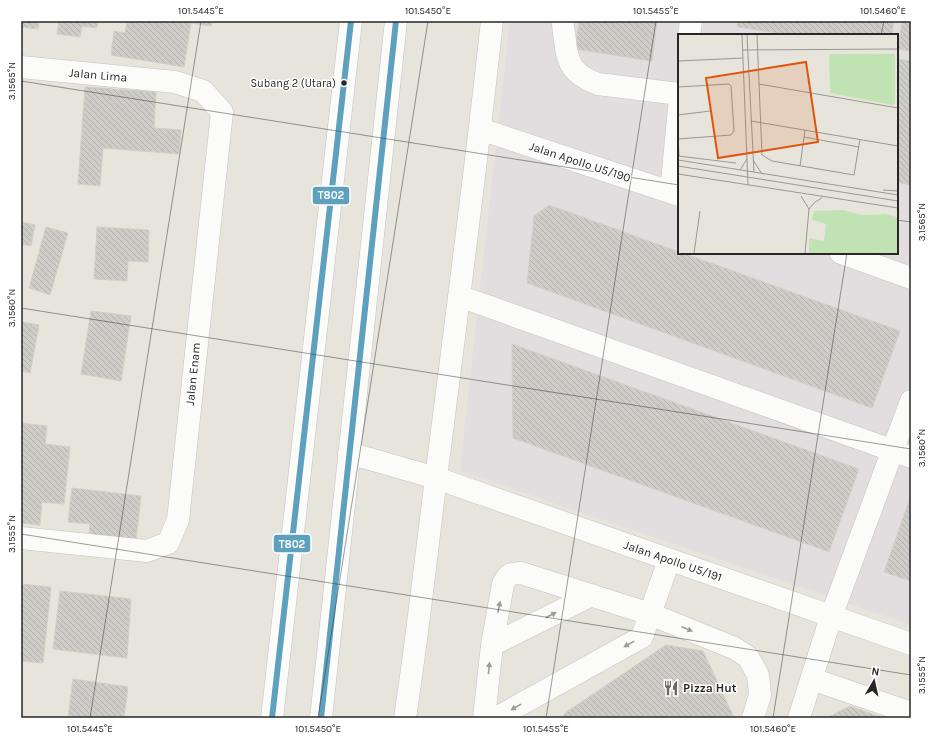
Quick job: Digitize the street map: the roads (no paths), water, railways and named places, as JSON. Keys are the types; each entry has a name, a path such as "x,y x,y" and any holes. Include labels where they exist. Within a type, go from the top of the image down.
{"street":[{"path":"272,718 351,21"},
{"path":"321,718 396,21"},
{"path":"406,718 480,129 492,21"},
{"path":"563,21 566,55 575,71 585,79 598,84 678,94"},
{"path":"689,34 691,21"},
{"name":"Jalan Lima","path":"21,67 175,82"},
{"name":"Jalan Enam","path":"21,538 147,551 168,543 178,520 222,112 203,91 175,82"},
{"name":"Jalan Apollo U5/190","path":"480,129 675,194"},
{"path":"675,194 678,130"},
{"path":"844,254 911,278"},
{"path":"459,296 902,453"},
{"path":"799,718 831,617 902,453 911,401"},
{"name":"Jalan Apollo U5/191","path":"349,453 436,478 911,644"},
{"path":"496,718 642,637 669,560"},
{"path":"484,718 492,645 504,584 506,578 511,574 521,573 650,614 734,648 748,657 758,675 760,695 753,718"},
{"path":"492,645 592,595"},
{"path":"812,679 911,713"}],"place":[{"name":"Subang 2 (Utara)","path":"344,83"},
{"name":"Pizza Hut","path":"671,688"}]}
